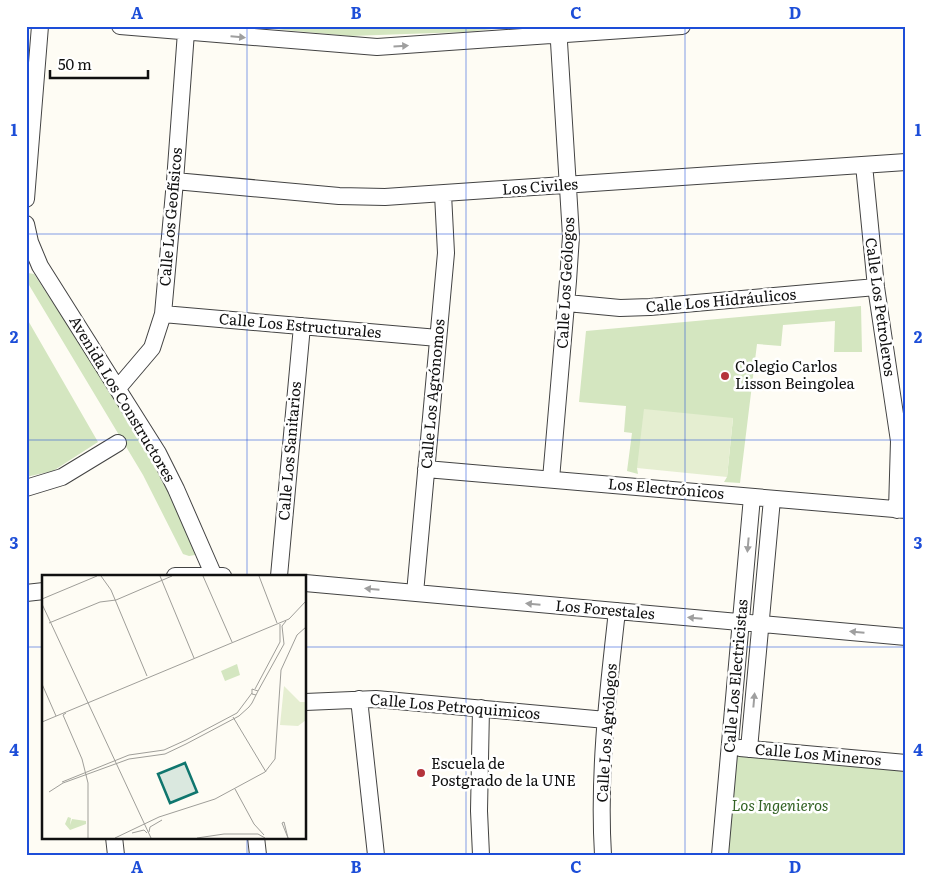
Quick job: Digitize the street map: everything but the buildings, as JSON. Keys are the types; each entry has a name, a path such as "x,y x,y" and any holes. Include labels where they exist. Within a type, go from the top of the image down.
{"street":[{"path":"26,199 40,26"},
{"path":"120,26 377,48 558,31 682,26"},
{"name":"Calle Los Geólogos","path":"551,479 567,303 571,236 558,31"},
{"name":"Calle Los Geofísicos","path":"118,388 152,348 163,314 186,32"},
{"name":"Los Civiles","path":"175,181 340,196 385,197 906,162"},
{"name":"Calle Los Petroleros","path":"864,165 876,287 899,441 901,510"},
{"name":"Calle Los Agrónomos","path":"415,593 446,253 444,194"},
{"name":"Avenida Los Constructores","path":"26,224 33,266 118,388 147,434 167,471 217,575"},
{"name":"Calle Los Hidráulicos","path":"567,303 620,308 650,307 876,287"},
{"name":"Calle Los Estructurales","path":"163,314 438,338"},
{"name":"Calle Los Sanitarios","path":"279,575 302,326"},
{"path":"26,488 62,477 118,443"},
{"name":"Los Electrónicos","path":"426,469 901,510"},
{"name":"Calle Los Electricistas","path":"720,855 752,497"},
{"name":"Calle Los Electricistas","path":"749,749 772,499"},
{"name":"Los Forestales","path":"306,583 906,636"},
{"path":"26,593 42,591"},
{"name":"Calle Los Agrólogos","path":"603,855 602,786 606,720 617,611"},
{"path":"360,699 376,855"},
{"name":"Calle Los Petroquimicos","path":"306,702 360,699 606,720"},
{"path":"481,708 479,782 481,855"},
{"name":"Calle Los Mineros","path":"730,747 906,763"},
{"path":"114,838 116,855"},
{"path":"256,838 258,855"}],"green space":[{"path":"241,26 525,26 464,32 350,36"},
{"path":"28,273 34,274 151,451 197,551 195,555 183,554 143,475 26,280"},
{"path":"861,306 862,352 834,352 835,321 783,325 781,346 757,344 740,483 724,482 727,477 733,418 637,468 638,474 627,471 632,433 624,432 626,406 579,402 586,331"},
{"path":"26,317 98,442 53,471 26,477"},
{"path":"644,409 733,418 727,477 637,468"},
{"name":"Los Ingenieros","path":"735,753 906,769 906,855 725,855"}],"place":[{"name":"Colegio Carlos Lisson Beingolea","path":"725,376"},
{"name":"Escuela de Postgrado de la UNE","path":"421,773"}]}
